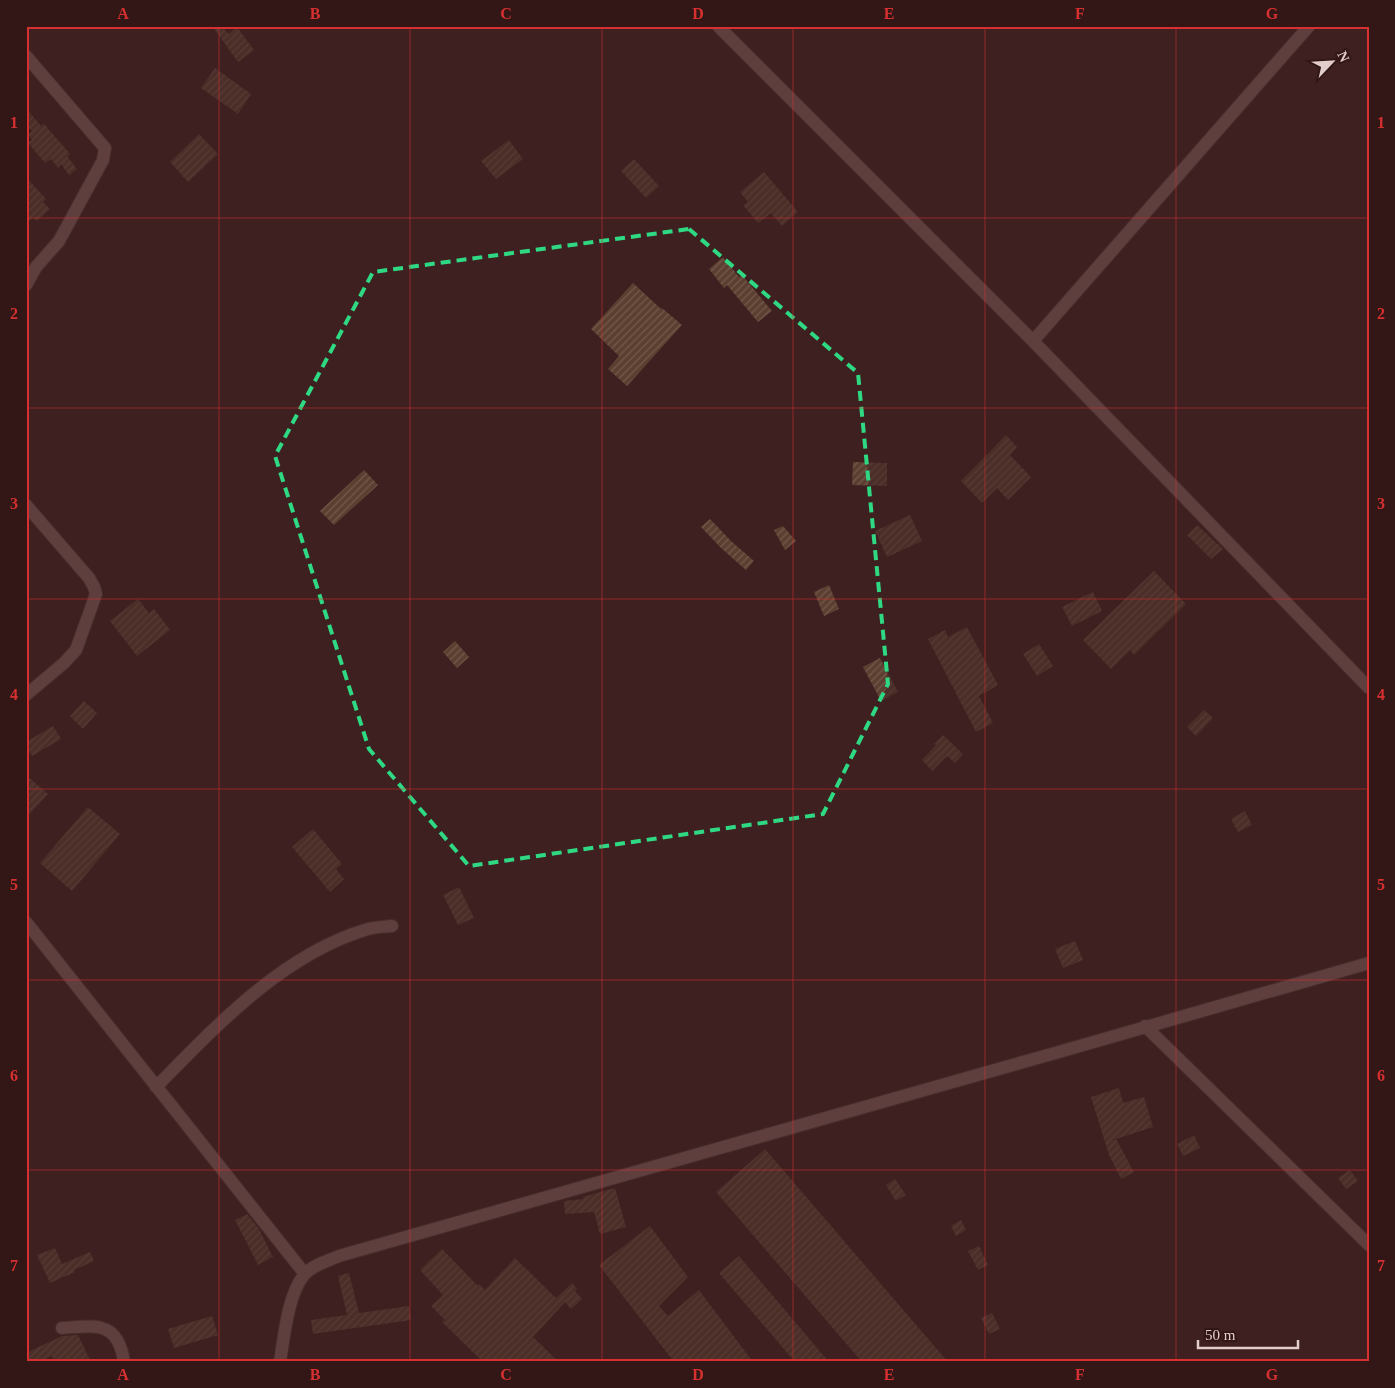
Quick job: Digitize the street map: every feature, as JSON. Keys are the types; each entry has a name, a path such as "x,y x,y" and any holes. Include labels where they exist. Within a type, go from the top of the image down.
{"street":[{"path":"718,26 1033,340 1369,688"},
{"path":"1033,340 1309,26"},
{"path":"26,56 105,148 103,160 60,241 31,265 26,285"},
{"path":"26,505 89,578 96,594 76,650 64,663 26,695"},
{"path":"26,922 305,1274"},
{"path":"156,1087 216,1026 284,970 310,954 347,936 367,929 392,926"},
{"path":"280,1362 290,1305 296,1288 305,1274 319,1264 339,1256 761,1138 1369,963"},
{"path":"1145,1026 1369,1244"},
{"path":"62,1328 95,1326 105,1329 119,1341 124,1362"}],"highlighted area":[{"path":"689,229 858,373 888,684 823,814 469,866 369,749 275,456 373,272"}],"building":[{"path":"212,26 221,26 229,34 237,27 254,50 238,62"},
{"path":"215,68 251,94 238,114 201,88"},
{"path":"26,108 41,126 44,124 70,154 67,156 77,169 69,175 61,164 58,168 51,159 45,163 28,143 32,140 28,134 32,131 26,125"},
{"path":"199,134 218,154 188,182 170,162"},
{"path":"509,140 523,159 496,179 481,161"},
{"path":"634,159 659,186 646,198 621,171"},
{"path":"764,172 798,212 782,226 771,213 758,223 743,205 748,202 740,192"},
{"path":"26,177 46,199 43,202 50,209 37,221 33,218 26,224"},
{"path":"723,257 739,277 742,275 772,311 758,322 727,285 724,288 709,269"},
{"path":"633,283 661,309 682,325 627,386 608,369 619,356 591,329"},
{"path":"1006,435 1017,447 1010,455 1031,477 1008,500 997,488 982,503 961,481"},
{"path":"853,462 887,463 887,486 852,485"},
{"path":"364,470 378,485 334,525 320,511"},
{"path":"910,515 922,541 887,557 875,531"},
{"path":"710,519 754,561 746,570 701,527"},
{"path":"1197,525 1223,549 1211,559 1187,535"},
{"path":"783,526 796,541 785,550 774,530"},
{"path":"1154,571 1186,604 1134,655 1130,650 1111,669 1083,640"},
{"path":"829,585 839,609 824,616 814,592"},
{"path":"1093,592 1102,611 1072,626 1062,607"},
{"path":"138,599 149,613 154,609 170,630 137,656 110,621"},
{"path":"967,627 998,685 979,696 993,723 976,732 928,639 945,630 948,637"},
{"path":"455,641 469,657 457,668 443,652"},
{"path":"1039,644 1053,666 1037,676 1023,654"},
{"path":"880,658 898,692 881,701 863,667"},
{"path":"84,701 97,713 83,729 70,716"},
{"path":"1204,710 1213,718 1196,736 1187,727"},
{"path":"53,726 61,739 32,756 26,748 26,742"},
{"path":"943,735 963,754 955,763 947,756 932,771 922,760"},
{"path":"26,775 48,794 26,818"},
{"path":"88,807 120,834 72,891 40,863"},
{"path":"1245,811 1252,825 1238,832 1231,819"},
{"path":"313,829 342,864 336,869 344,879 330,892 292,847"},
{"path":"459,887 474,918 458,925 443,895"},
{"path":"1075,941 1083,960 1063,968 1055,949"},
{"path":"1119,1088 1123,1103 1144,1097 1153,1127 1116,1139 1134,1172 1121,1179 1109,1155 1091,1097"},
{"path":"1194,1135 1200,1148 1183,1156 1177,1144"},
{"path":"765,1149 948,1362 862,1362 716,1192"},
{"path":"1350,1170 1358,1181 1346,1189 1338,1178"},
{"path":"895,1179 906,1195 896,1201 886,1185"},
{"path":"615,1188 626,1227 600,1234 594,1212 565,1214 564,1201 583,1199 583,1197"},
{"path":"247,1214 259,1229 273,1257 258,1265 235,1220"},
{"path":"961,1220 966,1230 956,1236 951,1226"},
{"path":"650,1226 688,1277 659,1306 668,1316 699,1290 753,1362 674,1362 599,1265"},
{"path":"979,1246 988,1265 978,1270 968,1251"},
{"path":"55,1248 62,1264 90,1252 94,1261 50,1283 37,1255"},
{"path":"442,1249 478,1286 479,1284 485,1290 515,1258 556,1298 572,1283 577,1289 575,1291 582,1299 571,1309 565,1302 533,1337 559,1362 483,1362 442,1322 445,1320 431,1306 443,1295 420,1270"},
{"path":"739,1256 829,1362 795,1362 719,1273"},
{"path":"349,1273 359,1313 409,1306 411,1320 313,1334 311,1320 347,1315 338,1276"},
{"path":"992,1313 1000,1329 989,1334 981,1318"},
{"path":"212,1316 218,1335 174,1348 168,1329"},
{"path":"78,1335 91,1362 54,1362 52,1356 39,1362 28,1362 26,1353 62,1336"}]}
